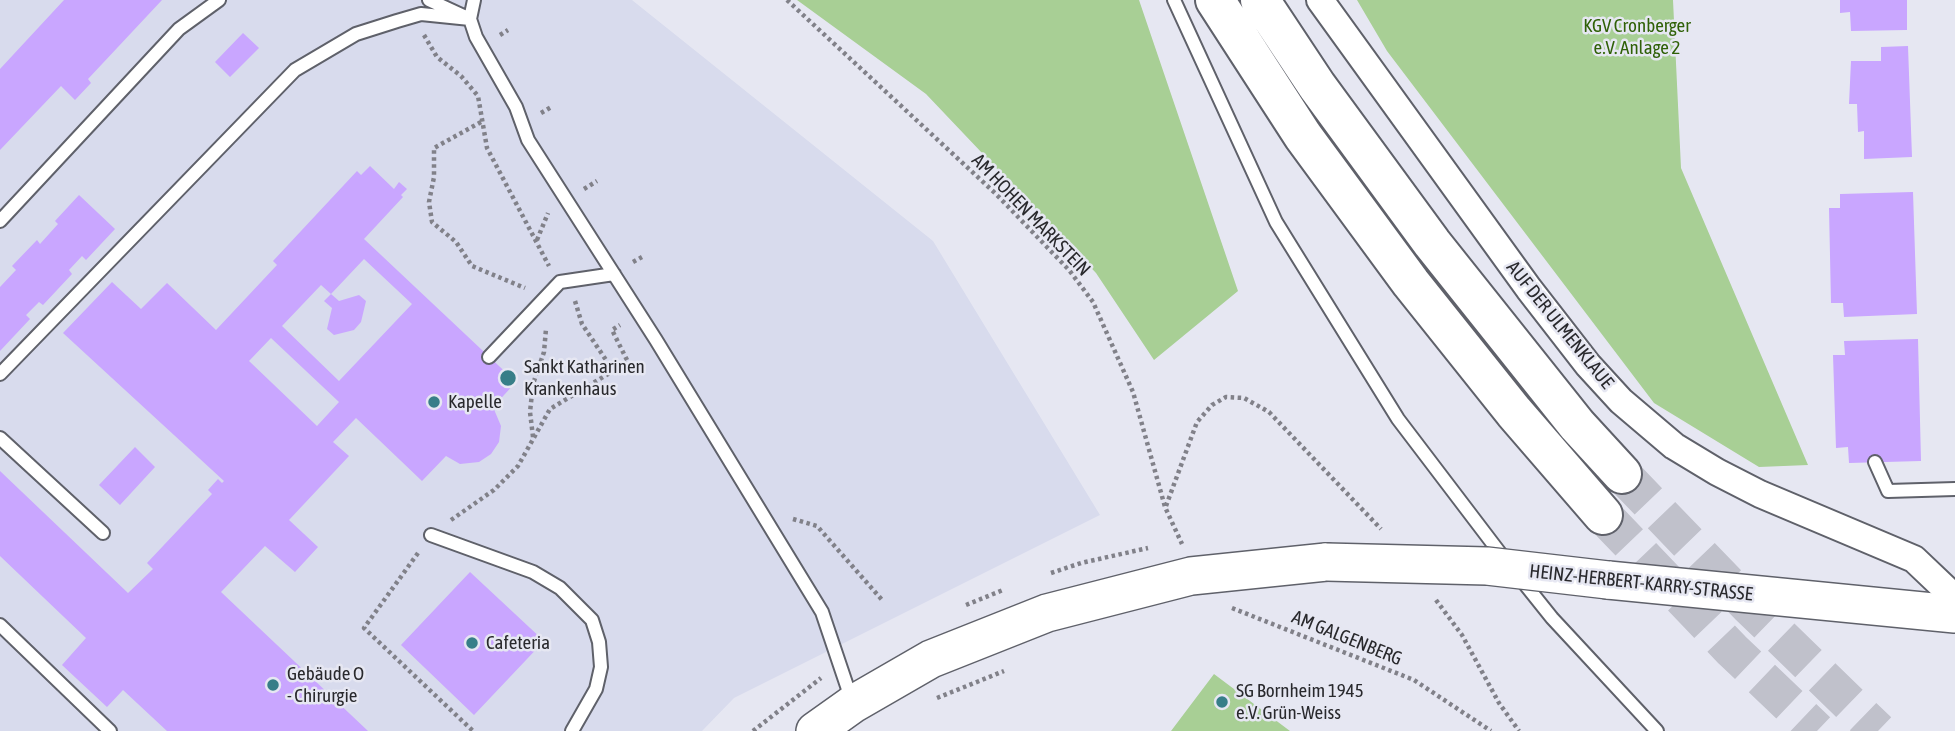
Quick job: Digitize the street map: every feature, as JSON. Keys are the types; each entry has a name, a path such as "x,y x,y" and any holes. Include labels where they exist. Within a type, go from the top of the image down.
{"highway":[{"path":"1215,0 1303,136 1411,283 1514,412 1603,516"},
{"path":"1260,0 1317,86 1432,243 1560,404 1622,474"}],"main road":[{"name":"HEINZ-HERBERT-KARRY-STRASSE","path":"815,731 853,704 931,659 1047,613 1191,576 1326,562 1487,566 1955,614"}],"street":[{"name":"AUF DER ULMENKLAUE","path":"1320,0 1529,289 1588,365 1621,401 1674,446 1717,472 1760,494 1914,559 1955,597"}],"lane":[{"path":"0,221 179,29 219,0"},
{"path":"429,0 470,19"},
{"path":"474,0 470,19 476,37 516,107 528,140 660,346 822,612 853,704"},
{"path":"1174,0 1276,222 1398,419 1552,618 1657,731"},
{"path":"0,374 295,70 356,34 421,14 470,19"},
{"path":"489,356 560,282 614,274"},
{"path":"0,438 103,533"},
{"path":"1875,462 1888,491 1955,489"},
{"path":"431,535 533,572 560,588 592,620 599,642 601,667 596,689 572,731"},
{"path":"0,625 110,731"}],"path":[{"name":"AM HOHEN MARKSTEIN","path":"787,0 996,194 1069,270 1093,302 1133,392 1165,507"},
{"path":"421,14 422,32 437,57 461,76 478,96 487,148 560,282 579,306 582,324 614,372"},
{"path":"481,122 434,148 434,177 429,202 432,222 456,242 472,267 525,288 560,282"},
{"path":"533,438 530,412 533,384 544,352 546,318 560,282"},
{"path":"625,322 612,330 628,362"},
{"path":"473,731 364,628 431,535 494,490 527,454 550,409 660,346"},
{"path":"817,526 883,601"},
{"name":"AM GALGENBERG","path":"1234,602 1222,604 1414,680 1491,731"},
{"path":"934,700 1006,670"}],"shaded area":[{"name":"Sankt Katharinen Krankenhaus","path":"0,0 632,0 933,241 1100,515 734,698 702,731 0,731"}],"green space":[{"path":"797,0 1139,0 1238,291 1154,360 1096,273 926,94"},
{"name":"KGV Cronberger e.V. Anlage 2","path":"1357,0 1673,0 1681,168 1808,465 1759,467 1654,403 1387,51"},
{"name":"SG Bornheim 1945 e.V. Grün-Weiss","path":"1214,674 1290,731 1171,731"}],"building":[{"path":"64,0 162,0 88,79 91,83 75,100 61,86 0,150 0,69"},
{"path":"1840,0 1907,0 1907,30 1851,31 1850,12 1840,13"},
{"path":"243,33 259,48 230,77 215,62"},
{"path":"1908,46 1912,157 1864,159 1864,131 1858,132 1857,104 1849,104 1851,61 1881,61 1881,47"},
{"path":"370,166 394,189 399,182 407,189 401,195 403,197 364,239 516,382 493,407 501,426 499,442 491,454 479,462 460,464 446,456 422,481 356,418 333,442 349,456 289,520 318,547 295,572 265,546 221,592 368,731 167,731 123,690 107,707 62,665 86,638 0,556 0,471 128,593 153,569 147,563 212,494 208,490 218,479 222,483 224,481 63,333 112,282 141,309 167,283 216,330 277,265 273,261 357,171 361,175","holes":["364,259 412,304 339,381 282,326 321,285 331,294","271,338 339,402 317,426 249,361"]},
{"path":"1913,192 1917,314 1844,317 1843,303 1831,303 1829,208 1840,208 1840,194"},
{"path":"79,195 115,229 86,260 82,256 69,270 72,274 43,305 39,302 26,315 30,319 0,351 0,287 16,270 12,266 37,240 40,244 58,224 55,221"},
{"path":"331,294 339,301 359,295 366,301 361,322 354,330 334,335 327,329 332,308 324,301"},
{"path":"1918,339 1921,461 1849,463 1848,447 1836,448 1833,355 1845,355 1844,341"},
{"path":"135,447 155,467 120,505 99,485"},
{"name":"Cafeteria","path":"470,572 544,641 474,715 401,645"}],"tunnel":[{"path":"1622,474 1749,606 1878,731"},
{"path":"1603,515 1732,650 1817,731"}],"place":[{"name":"Sankt Katharinen Krankenhaus","path":"508,378"},
{"name":"Kapelle","path":"434,402"},
{"name":"Cafeteria","path":"472,643"},
{"name":"Gebäude O - Chirurgie","path":"273,685"},
{"name":"SG Bornheim 1945 e.V. Grün-Weiss","path":"1222,702"}]}
